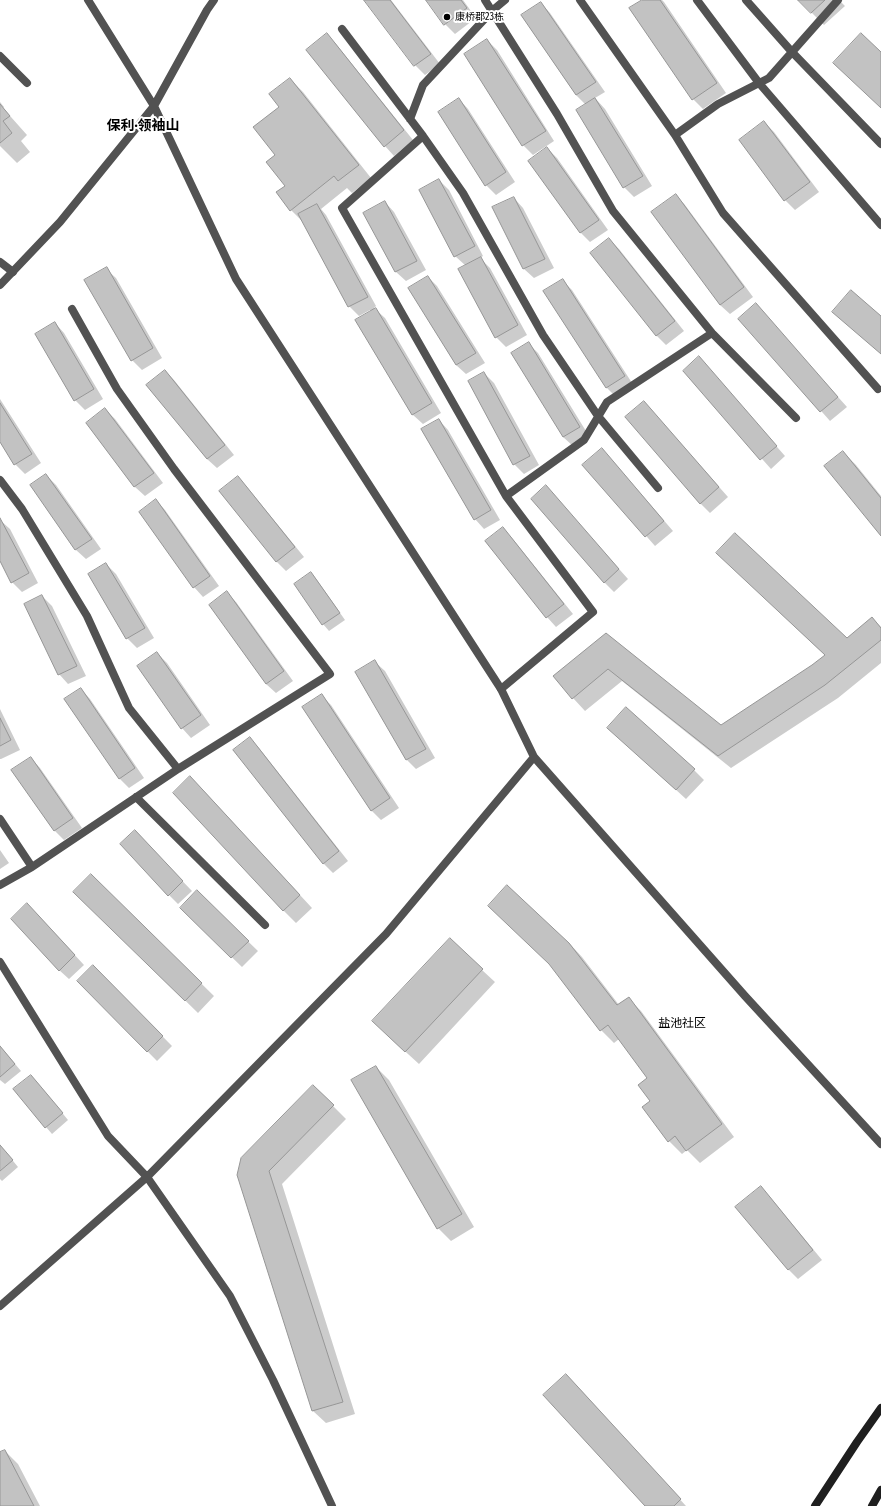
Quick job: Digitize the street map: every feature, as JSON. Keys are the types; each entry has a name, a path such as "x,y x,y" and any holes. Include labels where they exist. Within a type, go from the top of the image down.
{"main road":[{"path":"815,1506 881,1408"},
{"path":"872,1506 881,1490"}],"street":[{"path":"88,0 154,106 236,279 501,689 534,758 744,996 881,1144"},
{"path":"0,285 60,222 154,106 206,10 214,0"},
{"path":"485,0 493,10 557,114 613,211 712,333 796,418"},
{"path":"410,119 423,85 493,10 505,0"},
{"path":"580,0 675,135 723,213 878,389"},
{"path":"697,0 759,83 881,225"},
{"path":"746,0 792,52 881,144"},
{"path":"675,135 718,104 769,78 838,0"},
{"path":"342,29 423,136 463,193 543,335 598,416 658,488"},
{"path":"0,56 27,83"},
{"path":"423,136 342,208 506,496 593,612 501,689"},
{"path":"0,262 13,272"},
{"path":"0,885 32,867 178,769 330,674 174,469 117,389 72,309"},
{"path":"506,496 584,440 607,402 712,333"},
{"path":"0,480 22,509 87,616 129,708 178,769"},
{"path":"0,1306 147,1177 386,934 534,758"},
{"path":"136,797 265,925"},
{"path":"0,819 32,867"},
{"path":"0,962 108,1136 147,1177 230,1296 273,1380 332,1506"}],"building":[{"path":"364,0 390,0 431,54 414,66"},
{"name":"康桥郡23栋","path":"426,0 461,0 467,8 444,25"},
{"path":"642,0 660,0 717,83 692,100 629,8"},
{"path":"798,0 825,0 811,13"},
{"path":"541,2 596,82 576,95 521,15"},
{"path":"327,33 404,130 384,147 306,50"},
{"path":"861,33 881,52 881,108 833,63"},
{"path":"487,39 546,131 522,146 464,54"},
{"path":"290,78 359,165 338,181 334,176 290,211 276,192 285,186 266,162 275,155 253,127 279,107 269,94"},
{"path":"459,98 506,172 485,186 438,112"},
{"path":"595,98 643,176 623,188 576,110"},
{"path":"0,104 10,116 3,121 12,133 0,143"},
{"path":"764,121 810,182 784,201 739,140"},
{"path":"547,147 599,220 580,233 528,161"},
{"path":"439,179 475,246 454,257 419,190"},
{"path":"676,194 744,287 720,305 651,212"},
{"path":"514,197 545,259 523,269 492,207"},
{"path":"385,201 417,261 395,272 363,213"},
{"path":"317,204 368,297 348,307 298,214"},
{"path":"609,238 675,321 656,336 590,253"},
{"path":"481,257 518,325 495,338 458,269"},
{"path":"107,267 153,348 131,361 84,280"},
{"path":"428,276 476,353 456,365 408,288"},
{"path":"563,279 625,376 606,388 543,291"},
{"path":"851,290 881,316 881,354 832,312"},
{"path":"756,303 838,397 820,412 738,319"},
{"path":"376,308 432,403 412,415 355,320"},
{"path":"55,322 94,389 74,401 35,334"},
{"path":"529,342 580,427 563,437 511,353"},
{"path":"699,356 777,446 760,460 683,371"},
{"path":"165,370 225,445 207,459 146,385"},
{"path":"484,372 530,456 513,465 468,381"},
{"path":"644,401 719,487 700,504 625,417"},
{"path":"0,403 32,454 14,465 0,442"},
{"path":"105,408 154,473 134,487 86,423"},
{"path":"439,419 491,510 474,520 421,429"},
{"path":"602,448 664,521 645,537 582,465"},
{"path":"843,451 881,498 881,536 824,466"},
{"path":"46,474 92,539 75,550 30,485"},
{"path":"238,476 295,547 276,562 219,491"},
{"path":"546,485 619,569 604,583 531,499"},
{"path":"156,499 210,576 193,588 139,512"},
{"path":"0,518 29,573 11,583 0,561"},
{"path":"503,527 564,604 546,618 485,541"},
{"path":"735,533 847,638 872,617 881,628 881,640 825,685 718,756 608,669 572,699 553,676 606,633 721,725 825,655 716,553"},
{"path":"106,563 145,628 126,639 88,574"},
{"path":"311,572 340,613 322,625 294,584"},
{"path":"227,591 284,671 266,684 209,605"},
{"path":"42,595 77,666 58,675 24,604"},
{"path":"157,652 201,715 181,729 137,666"},
{"path":"375,660 426,749 406,760 355,672"},
{"path":"81,688 135,768 119,779 64,699"},
{"path":"322,694 390,798 371,811 302,707"},
{"path":"626,707 695,769 676,790 607,728"},
{"path":"0,718 11,740 0,746"},
{"path":"250,737 339,851 323,864 233,750"},
{"path":"31,757 73,818 54,831 11,770"},
{"path":"190,776 300,895 283,911 173,793"},
{"path":"135,830 183,881 168,896 120,844"},
{"path":"91,874 202,983 185,1001 73,892"},
{"path":"507,885 569,943 617,1005 629,997 722,1124 686,1151 675,1136 668,1142 642,1107 650,1101 638,1085 647,1078 608,1025 600,1031 549,964 488,906"},
{"path":"197,890 249,941 231,958 180,908"},
{"path":"27,903 75,955 59,971 11,919"},
{"path":"450,938 483,969 405,1052 372,1021"},
{"path":"93,965 163,1036 147,1052 77,981"},
{"path":"0,1046 15,1064 0,1077"},
{"path":"376,1066 462,1214 437,1229 351,1080"},
{"path":"31,1075 63,1113 45,1128 13,1089"},
{"path":"313,1085 334,1105 269,1171 343,1402 312,1411 237,1175 241,1158"},
{"path":"0,1145 13,1160 0,1171"},
{"path":"761,1186 813,1250 788,1270 735,1207"},
{"path":"566,1374 681,1499 674,1506 645,1506 543,1395"},
{"path":"5,1450 34,1506 0,1506 0,1452"}],"place":[{"name":"康桥郡23栋","path":"447,17"}],"district":[{"name":"保利·领袖山","path":"143,126"},
{"name":"盐池社区","path":"682,1024"}]}
